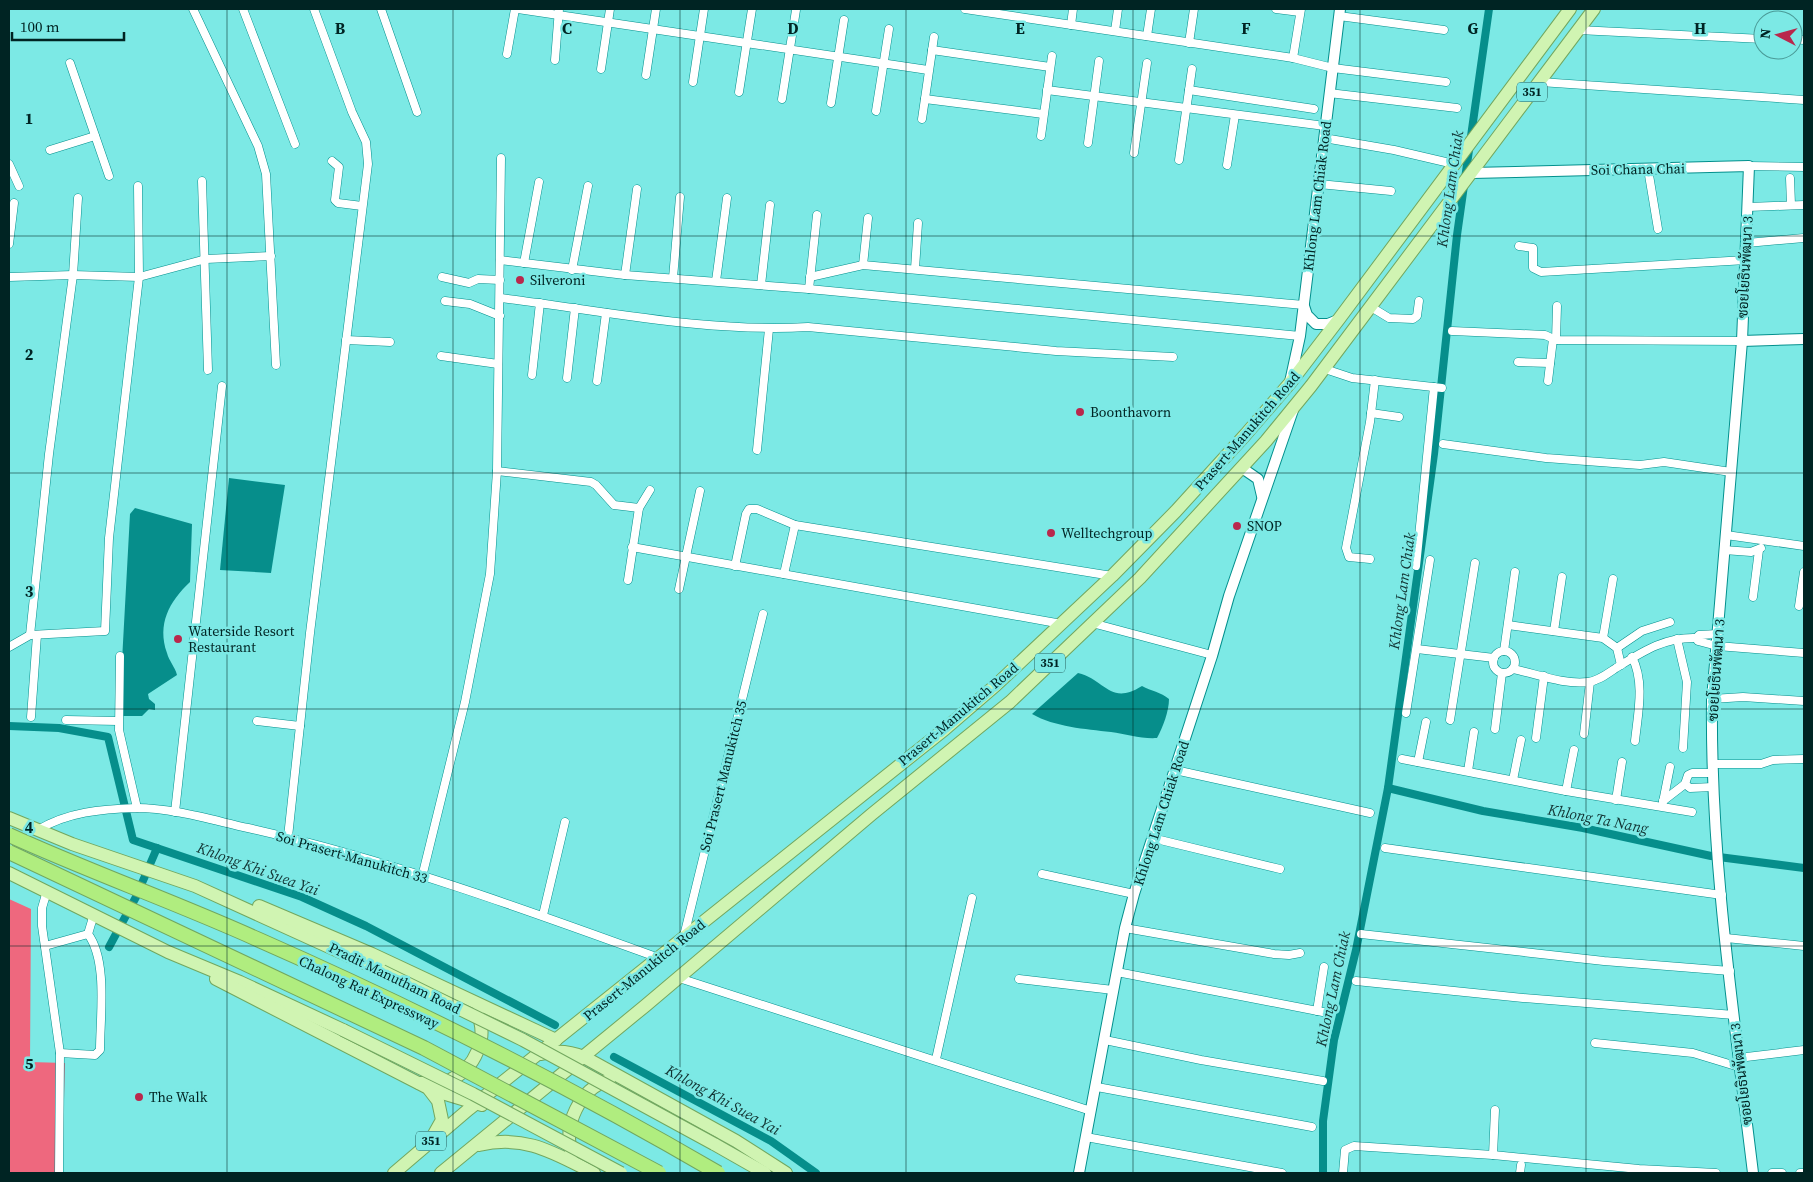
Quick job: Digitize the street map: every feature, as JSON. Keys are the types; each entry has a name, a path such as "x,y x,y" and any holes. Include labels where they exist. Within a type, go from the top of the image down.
{"highway":[{"name":"Chalong Rat Expressway","path":"9,835 256,938 354,983 535,1074 718,1173"},
{"name":"Chalong Rat Expressway","path":"9,852 424,1048 660,1173"}],"main road":[{"name":"Prasert-Manukitch Road","path":"394,1173 476,1104 944,729 1062,624 1112,576 1212,473 1290,383 1570,9"},
{"name":"Prasert-Manukitch Road","path":"441,1173 477,1146 522,1106 679,978 866,819 1010,702 1140,578 1242,468 1294,408 1450,204 1594,9"},
{"name":"Pradit Manutham Road","path":"9,818 194,886 382,971 523,1040 765,1173"},
{"path":"9,873 118,926 258,1002 423,1085 476,1104 502,1107 522,1106"},
{"path":"194,886 282,914 556,1040"},
{"path":"168,952 240,982 343,1030 474,1094 621,1173"},
{"path":"423,1085 450,1080 460,1074 478,1051 482,1038 482,1025 478,1014 472,1006 457,994"},
{"path":"536,1056 561,1051 573,1052 584,1057 736,1142 786,1173"},
{"path":"581,1167 569,1146 570,1122 578,1107 599,1084 608,1080 624,1080"},
{"path":"423,1085 438,1102 442,1120 426,1146"},
{"path":"477,1146 505,1140 528,1143 594,1173"}],"street":[{"path":"193,9 258,146 266,174 276,365"},
{"path":"243,9 295,144"},
{"path":"288,837 368,164 366,142 352,112 314,9"},
{"path":"381,9 417,112"},
{"path":"507,54 517,9 559,12 608,22 928,70"},
{"path":"601,69 610,9"},
{"path":"646,75 656,9"},
{"path":"693,82 704,9"},
{"path":"740,92 752,9"},
{"path":"965,9 985,10 1030,19 1293,58 1332,68 1446,82"},
{"path":"1030,19 1032,9"},
{"path":"1071,25 1073,9"},
{"path":"1115,31 1118,9"},
{"path":"1147,36 1151,9"},
{"path":"1189,43 1194,9"},
{"path":"1276,9 1301,11 1293,58"},
{"path":"782,99 796,10"},
{"path":"554,60 559,12"},
{"path":"1339,13 1444,30"},
{"name":"Khlong Lam Chiak Road","path":"1290,383 1300,336 1339,13"},
{"path":"831,104 844,20"},
{"path":"876,111 889,28"},
{"path":"1578,30 1753,39"},
{"path":"922,120 934,37"},
{"path":"932,50 1050,67"},
{"path":"1041,136 1052,56"},
{"path":"1088,143 1099,61"},
{"path":"70,63 109,176"},
{"path":"1134,153 1147,63"},
{"path":"1179,160 1192,69"},
{"path":"1540,82 1804,100"},
{"path":"1047,90 1094,98 1325,126"},
{"path":"1189,90 1314,109"},
{"path":"1330,93 1457,108"},
{"path":"925,99 1043,114"},
{"path":"1227,165 1235,115"},
{"path":"50,150 95,136"},
{"path":"1324,138 1394,150 1454,164"},
{"path":"422,877 466,702 490,574 497,471 501,158"},
{"path":"332,161 340,166 335,200 338,203 362,206"},
{"path":"9,164 19,186"},
{"name":"Soi Chana Chai","path":"1471,174 1749,166 1804,167"},
{"name":"ซอยโยธินพัฒนา 3","path":"1749,166 1742,341 1712,699 1713,787 1719,864 1738,1063 1753,1173"},
{"path":"1648,169 1658,229"},
{"path":"1790,178 1791,205"},
{"path":"202,181 206,259 208,370"},
{"path":"524,263 539,182"},
{"path":"1319,184 1391,191"},
{"path":"9,647 34,635 105,631 110,538 138,277 138,186"},
{"path":"572,270 588,186"},
{"path":"625,275 637,189"},
{"path":"673,278 680,197"},
{"path":"31,717 34,635 48,454 73,275 78,198"},
{"path":"716,282 727,198"},
{"path":"9,244 14,203"},
{"path":"761,285 770,205"},
{"path":"1748,207 1804,205"},
{"path":"809,289 817,215"},
{"path":"863,265 868,218"},
{"path":"915,269 918,223"},
{"path":"1747,243 1804,238"},
{"path":"1519,246 1533,248 1534,268 1541,272 1746,260"},
{"path":"9,277 73,275 138,277 206,259 271,256"},
{"path":"500,260 572,270 809,289 1300,336"},
{"path":"810,277 863,265 915,269 1304,305 1307,315 1316,324 1328,324 1339,320"},
{"path":"442,277 469,283 478,279 500,280"},
{"path":"500,298 606,313 769,329 808,327 1056,351 1173,357"},
{"path":"445,301 470,304 500,316"},
{"path":"1372,307 1389,318 1413,319 1417,316 1419,301"},
{"path":"532,375 540,303"},
{"path":"1548,381 1557,306"},
{"path":"567,378 574,308"},
{"path":"597,381 606,313"},
{"path":"757,450 769,329"},
{"path":"1452,330 1545,335 1554,340 1742,341 1804,339"},
{"path":"346,340 390,342"},
{"path":"440,356 498,364"},
{"path":"1518,362 1550,363"},
{"path":"1325,369 1352,378 1437,388 1416,566"},
{"path":"1370,559 1349,557 1346,548 1371,413 1375,380"},
{"path":"175,812 222,386"},
{"name":"Khlong Lam Chiak Road","path":"1079,1173 1125,928 1134,894 1176,770 1229,596 1294,408"},
{"path":"1371,413 1399,417"},
{"path":"1444,444 1546,458 1640,464 1664,462 1731,472"},
{"path":"1242,468 1258,479 1262,488 1262,502"},
{"path":"497,471 591,482 614,505 639,508"},
{"path":"628,580 639,508 650,490"},
{"path":"679,589 700,491"},
{"path":"735,566 746,514 750,509 757,509 795,525 1112,576"},
{"path":"784,574 795,525"},
{"path":"1726,534 1746,536 1768,542 1804,546"},
{"path":"1724,550 1751,552 1759,550 1768,542"},
{"path":"632,547 1062,624"},
{"path":"1753,597 1759,550"},
{"path":"1406,713 1430,560"},
{"path":"1450,720 1475,562"},
{"path":"1504,651 1515,572"},
{"path":"1799,606 1804,572"},
{"path":"1554,631 1562,577"},
{"path":"1603,638 1613,579"},
{"name":"Soi Prasert Manukitch 35","path":"683,938 762,614"},
{"path":"1617,648 1642,631 1670,622"},
{"path":"1092,623 1212,655"},
{"path":"1508,625 1603,638 1617,648 1621,665"},
{"path":"1513,669 1563,681 1590,682 1654,644 1677,638 1696,638 1699,635 1718,634"},
{"path":"1677,638 1687,682 1683,748"},
{"path":"1696,638 1698,641 1717,646 1804,654"},
{"path":"1416,649 1494,658"},
{"path":"1504,651 1513,656 1515,662 1513,669 1508,673 1502,673 1494,668 1494,658 1498,653 1504,651"},
{"path":"120,656 118,721 137,808"},
{"path":"1632,657 1638,668 1640,685 1635,741"},
{"path":"1495,729 1502,673"},
{"path":"1536,738 1544,676"},
{"path":"1584,734 1590,682"},
{"path":"1712,699 1738,697 1804,701"},
{"path":"66,720 118,721"},
{"path":"257,721 300,726"},
{"path":"1418,762 1426,722"},
{"path":"1468,771 1474,732"},
{"path":"1513,780 1521,740"},
{"path":"1566,791 1574,750"},
{"path":"1663,804 1685,784 1688,775 1692,772 1761,764 1772,760 1804,758"},
{"path":"1402,759 1616,800 1663,804 1692,812"},
{"path":"1616,800 1622,762"},
{"path":"1663,804 1670,767"},
{"path":"1176,770 1370,813"},
{"path":"1685,784 1690,788 1713,787"},
{"name":"Soi Prasert-Manukitch 33","path":"38,830 51,822 80,813 137,808 175,812 322,845 543,915 659,958"},
{"path":"543,915 565,822"},
{"path":"1152,838 1280,869"},
{"path":"1384,848 1722,895"},
{"path":"1042,874 1134,894"},
{"path":"47,891 42,915 60,1053 59,1173"},
{"path":"936,1059 972,898"},
{"path":"60,1053 95,1055 100,1050 100,974 93,942 88,934 94,914"},
{"path":"1125,928 1274,954 1289,955 1300,953"},
{"path":"45,946 88,934"},
{"path":"1361,934 1604,961 1730,971"},
{"path":"1726,938 1804,946"},
{"path":"1316,1011 1324,967"},
{"path":"1117,972 1328,1013"},
{"path":"679,978 1091,1110"},
{"path":"1019,979 1113,990"},
{"path":"1356,981 1523,998 1734,1015"},
{"path":"1105,1040 1202,1060 1323,1081"},
{"path":"1595,1043 1693,1053 1738,1063 1804,1050"},
{"path":"1096,1086 1312,1127"},
{"path":"1493,1155 1495,1110"},
{"path":"1086,1137 1258,1171 1282,1173"},
{"path":"1343,1173 1343,1154 1348,1147 1354,1146 1493,1155 1639,1169 1716,1173"},
{"path":"1772,1173 1782,1173"}],"shaded area":[{"path":"9,899 31,909 30,1062 65,1063 62,1173 9,1173"}],"water":[{"path":"229,478 285,485 271,573 220,570"},
{"path":"135,508 192,524 190,582 176,597 164,623 164,642 177,675 148,694 149,699 155,704 155,710 149,709 142,716 119,716 130,514"},
{"path":"1078,673 1087,676 1115,693 1131,691 1142,686 1169,699 1165,719 1157,738 1070,727 1050,722 1032,714"}],"waterway":[{"name":"Khlong Lam Chiak","path":"1323,1173 1323,1121 1334,1040 1356,950 1388,788 1434,454 1457,235 1489,9"},
{"name":"Khlong Khi Suea Yai","path":"9,726 59,728 108,737 133,840 302,897 366,926 555,1025"},
{"name":"Khlong Ta Nang","path":"1388,788 1483,811 1583,828 1711,856 1804,868"},
{"path":"109,947 136,897 157,848"},
{"name":"Khlong Khi Suea Yai","path":"614,1057 771,1141 816,1173"}],"place":[{"name":"Silveroni","path":"520,280"},
{"name":"Boonthavorn","path":"1080,412"},
{"name":"SNOP","path":"1237,526"},
{"name":"Welltechgroup","path":"1051,533"},
{"name":"Waterside Resort Restaurant","path":"178,639"},
{"name":"The Walk","path":"139,1097"}]}
